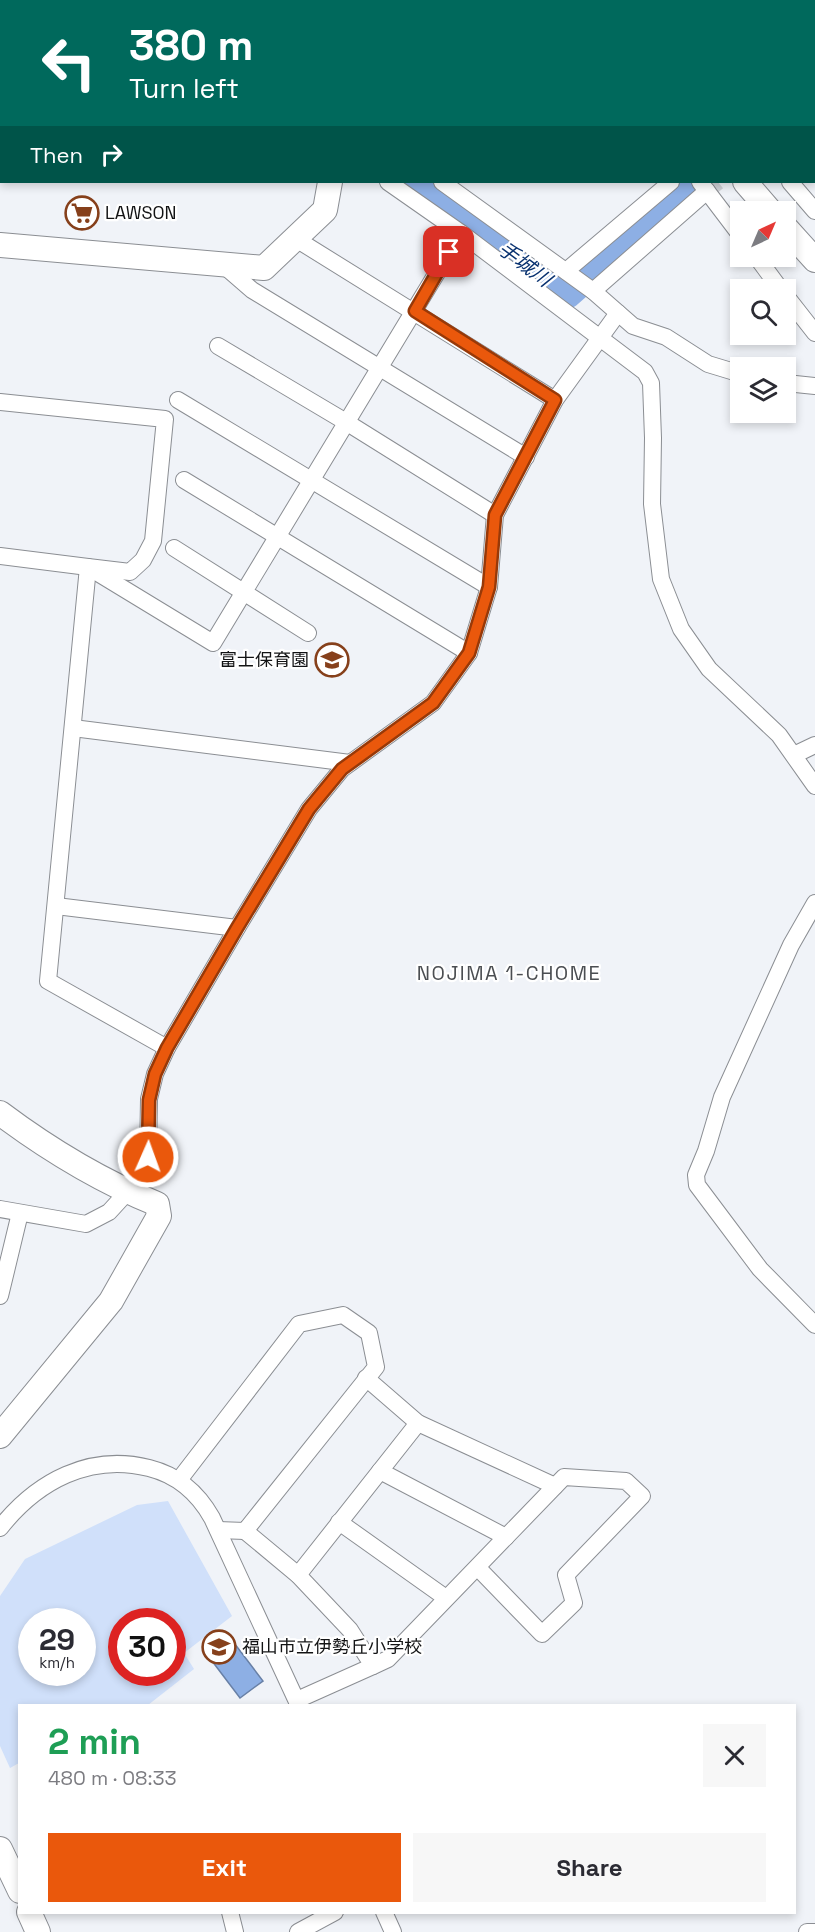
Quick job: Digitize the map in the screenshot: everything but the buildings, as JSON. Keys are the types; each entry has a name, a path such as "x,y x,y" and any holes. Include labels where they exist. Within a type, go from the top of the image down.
{"street":[{"path":"0,245 264,268 325,210 330,183"},
{"path":"389,183 461,233 645,372 651,382 653,514 662,579 681,629 709,669 779,735 815,786"},
{"path":"443,183 593,291 633,326 666,337 708,364 730,371"},
{"path":"566,271 669,183"},
{"path":"746,183 761,201"},
{"path":"791,183 815,211"},
{"path":"593,291 704,186 730,221"},
{"path":"88,567 213,643 461,233"},
{"path":"296,239 555,400"},
{"path":"796,239 815,260"},
{"path":"221,264 252,290 526,457"},
{"path":"796,309 815,333"},
{"path":"0,1209 86,1224 109,1212 143,1175 148,1157 149,1100 155,1074 167,1048 309,809 342,769 433,703 469,653 489,587 495,515 555,400 618,313"},
{"path":"218,346 495,515"},
{"path":"796,384 815,386"},
{"path":"178,400 489,587"},
{"path":"0,402 165,419 153,541 143,560 130,572 0,556"},
{"path":"184,480 469,653"},
{"path":"174,548 308,633"},
{"path":"88,567 48,981 167,1048"},
{"path":"73,728 350,763"},
{"path":"794,755 815,744"},
{"path":"815,903 791,945 722,1097 706,1151 696,1175 697,1185 760,1269 815,1325"},
{"path":"56,906 237,928"},
{"path":"0,1113 33,1138 129,1192 156,1204 159,1216 111,1301 0,1436"},
{"path":"0,1296 20,1213"},
{"path":"179,1480 299,1324 343,1315 369,1333 376,1367 245,1531"},
{"path":"366,1378 418,1423 555,1486"},
{"path":"298,1575 418,1423"},
{"path":"0,1528 36,1492 65,1475 95,1465 129,1463 156,1470 179,1480 203,1502 218,1530 298,1703 388,1659 564,1477 626,1481 642,1496 566,1575 574,1603 542,1634 477,1567"},
{"path":"380,1471 506,1537"},
{"path":"339,1522 446,1598"},
{"path":"218,1530 245,1531 298,1575 350,1629 373,1666"},
{"path":"0,1849 18,1887"},
{"path":"30,1914 38,1932"},
{"path":"230,1914 235,1932"},
{"path":"298,1932 331,1914"},
{"path":"385,1914 393,1932"},
{"path":"807,1932 814,1932"}],"shaded area":[{"path":"168,1501 232,1616 186,1651 186,1608 108,1608 108,1686 172,1686 149,1704 18,1704 18,1764 10,1768 0,1746 0,1596 25,1559 137,1505"},
{"path":"186,1656 194,1669 186,1675"}],"water":[{"path":"228,1635 263,1681 240,1698 206,1653"}],"waterway":[{"name":"手城川","path":"419,183 567,295 575,288"},
{"name":"手城川","path":"587,278 690,186"}],"tunnel":[{"path":"707,191 717,183"}],"place":[{"name":"LAWSON","path":"82,213"},
{"name":"富士保育園","path":"332,660"},
{"name":"福山市立伊勢丘小学校","path":"219,1647"}],"district":[{"name":"NOJIMA 1-CHOME","path":"509,973"}],"route":[{"path":"148,1157 149,1100 155,1074 167,1048 309,809 342,769 433,703 469,653 489,587 495,515 555,400 415,311 449,252"}]}
